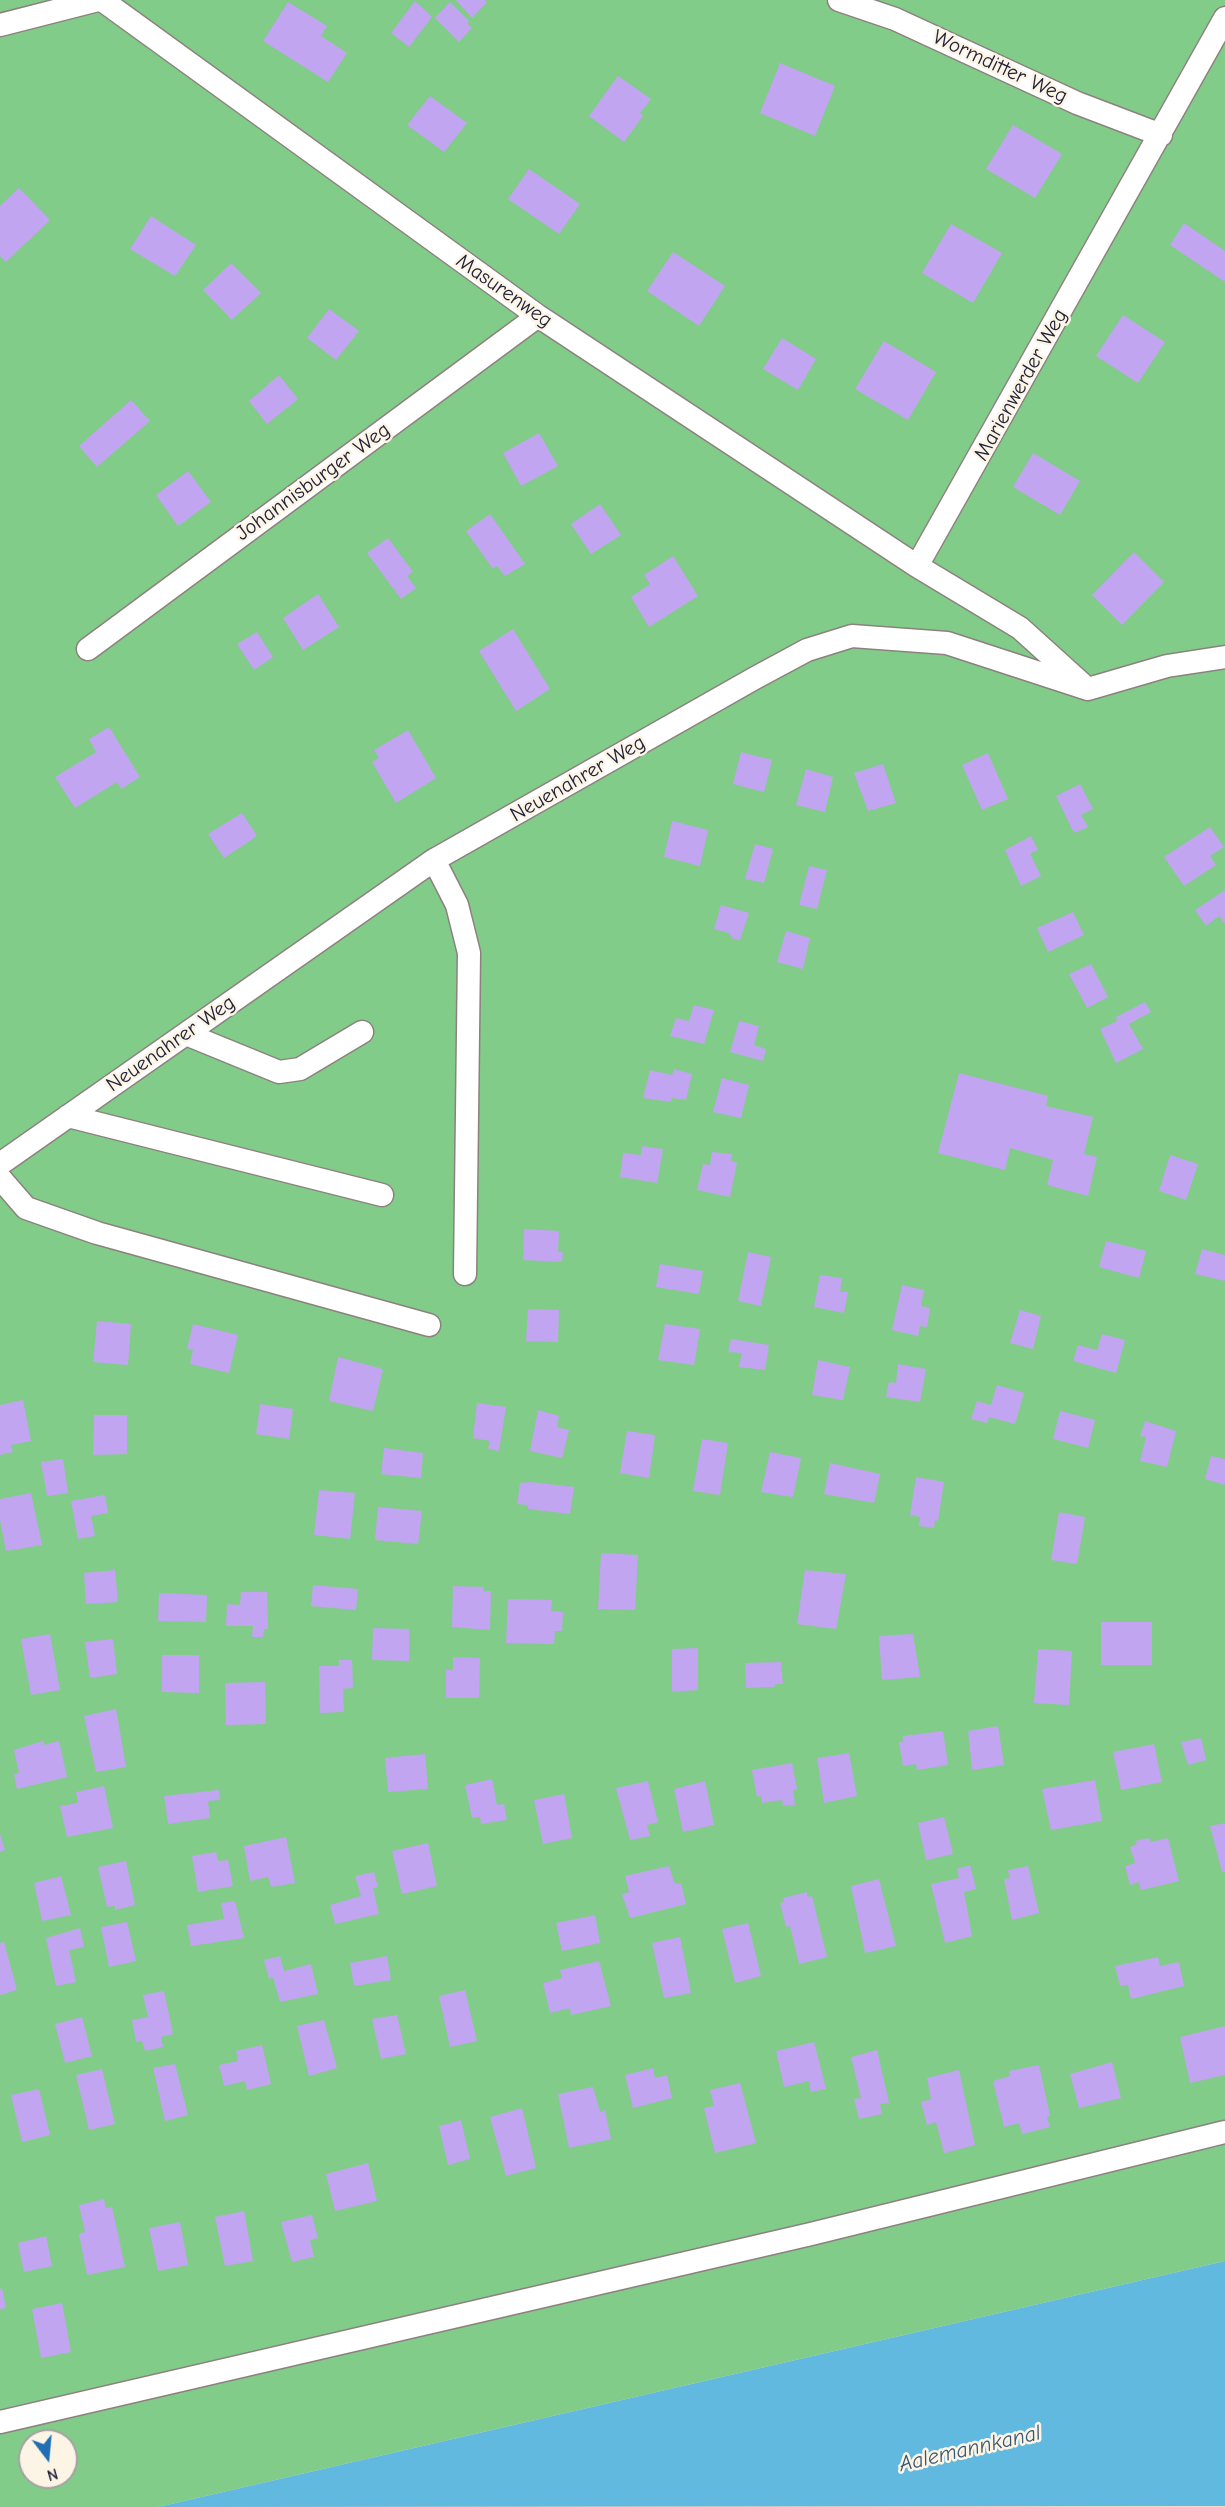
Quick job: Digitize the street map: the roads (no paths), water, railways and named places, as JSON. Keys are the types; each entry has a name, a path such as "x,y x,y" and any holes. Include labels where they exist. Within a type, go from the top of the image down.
{"lane":[{"path":"0,25 100,0"},
{"name":"Masurenweg","path":"100,0 538,316 917,567"},
{"name":"Wormditter Weg","path":"839,0 895,19 1077,103 1161,135"},
{"name":"Marienwerder Weg","path":"917,567 1225,18"},
{"name":"Johannisburger Weg","path":"88,649 538,316"},
{"path":"917,567 1020,628 1088,689 1167,666 1225,657"},
{"name":"Neuenahrer Weg","path":"0,1164 434,860 755,678 807,651 852,636 947,643 1088,689"},
{"path":"434,860 457,905 469,953 465,1274"},
{"path":"186,1034 279,1072 300,1069 362,1032"},
{"path":"68,1116 382,1195"},
{"path":"0,1178 26,1208 97,1233 429,1325"},
{"path":"0,2422 811,2234 1225,2132"}],"water":[{"name":"Aalemannkanal","path":"1225,2261 1225,2506 158,2507"}]}
